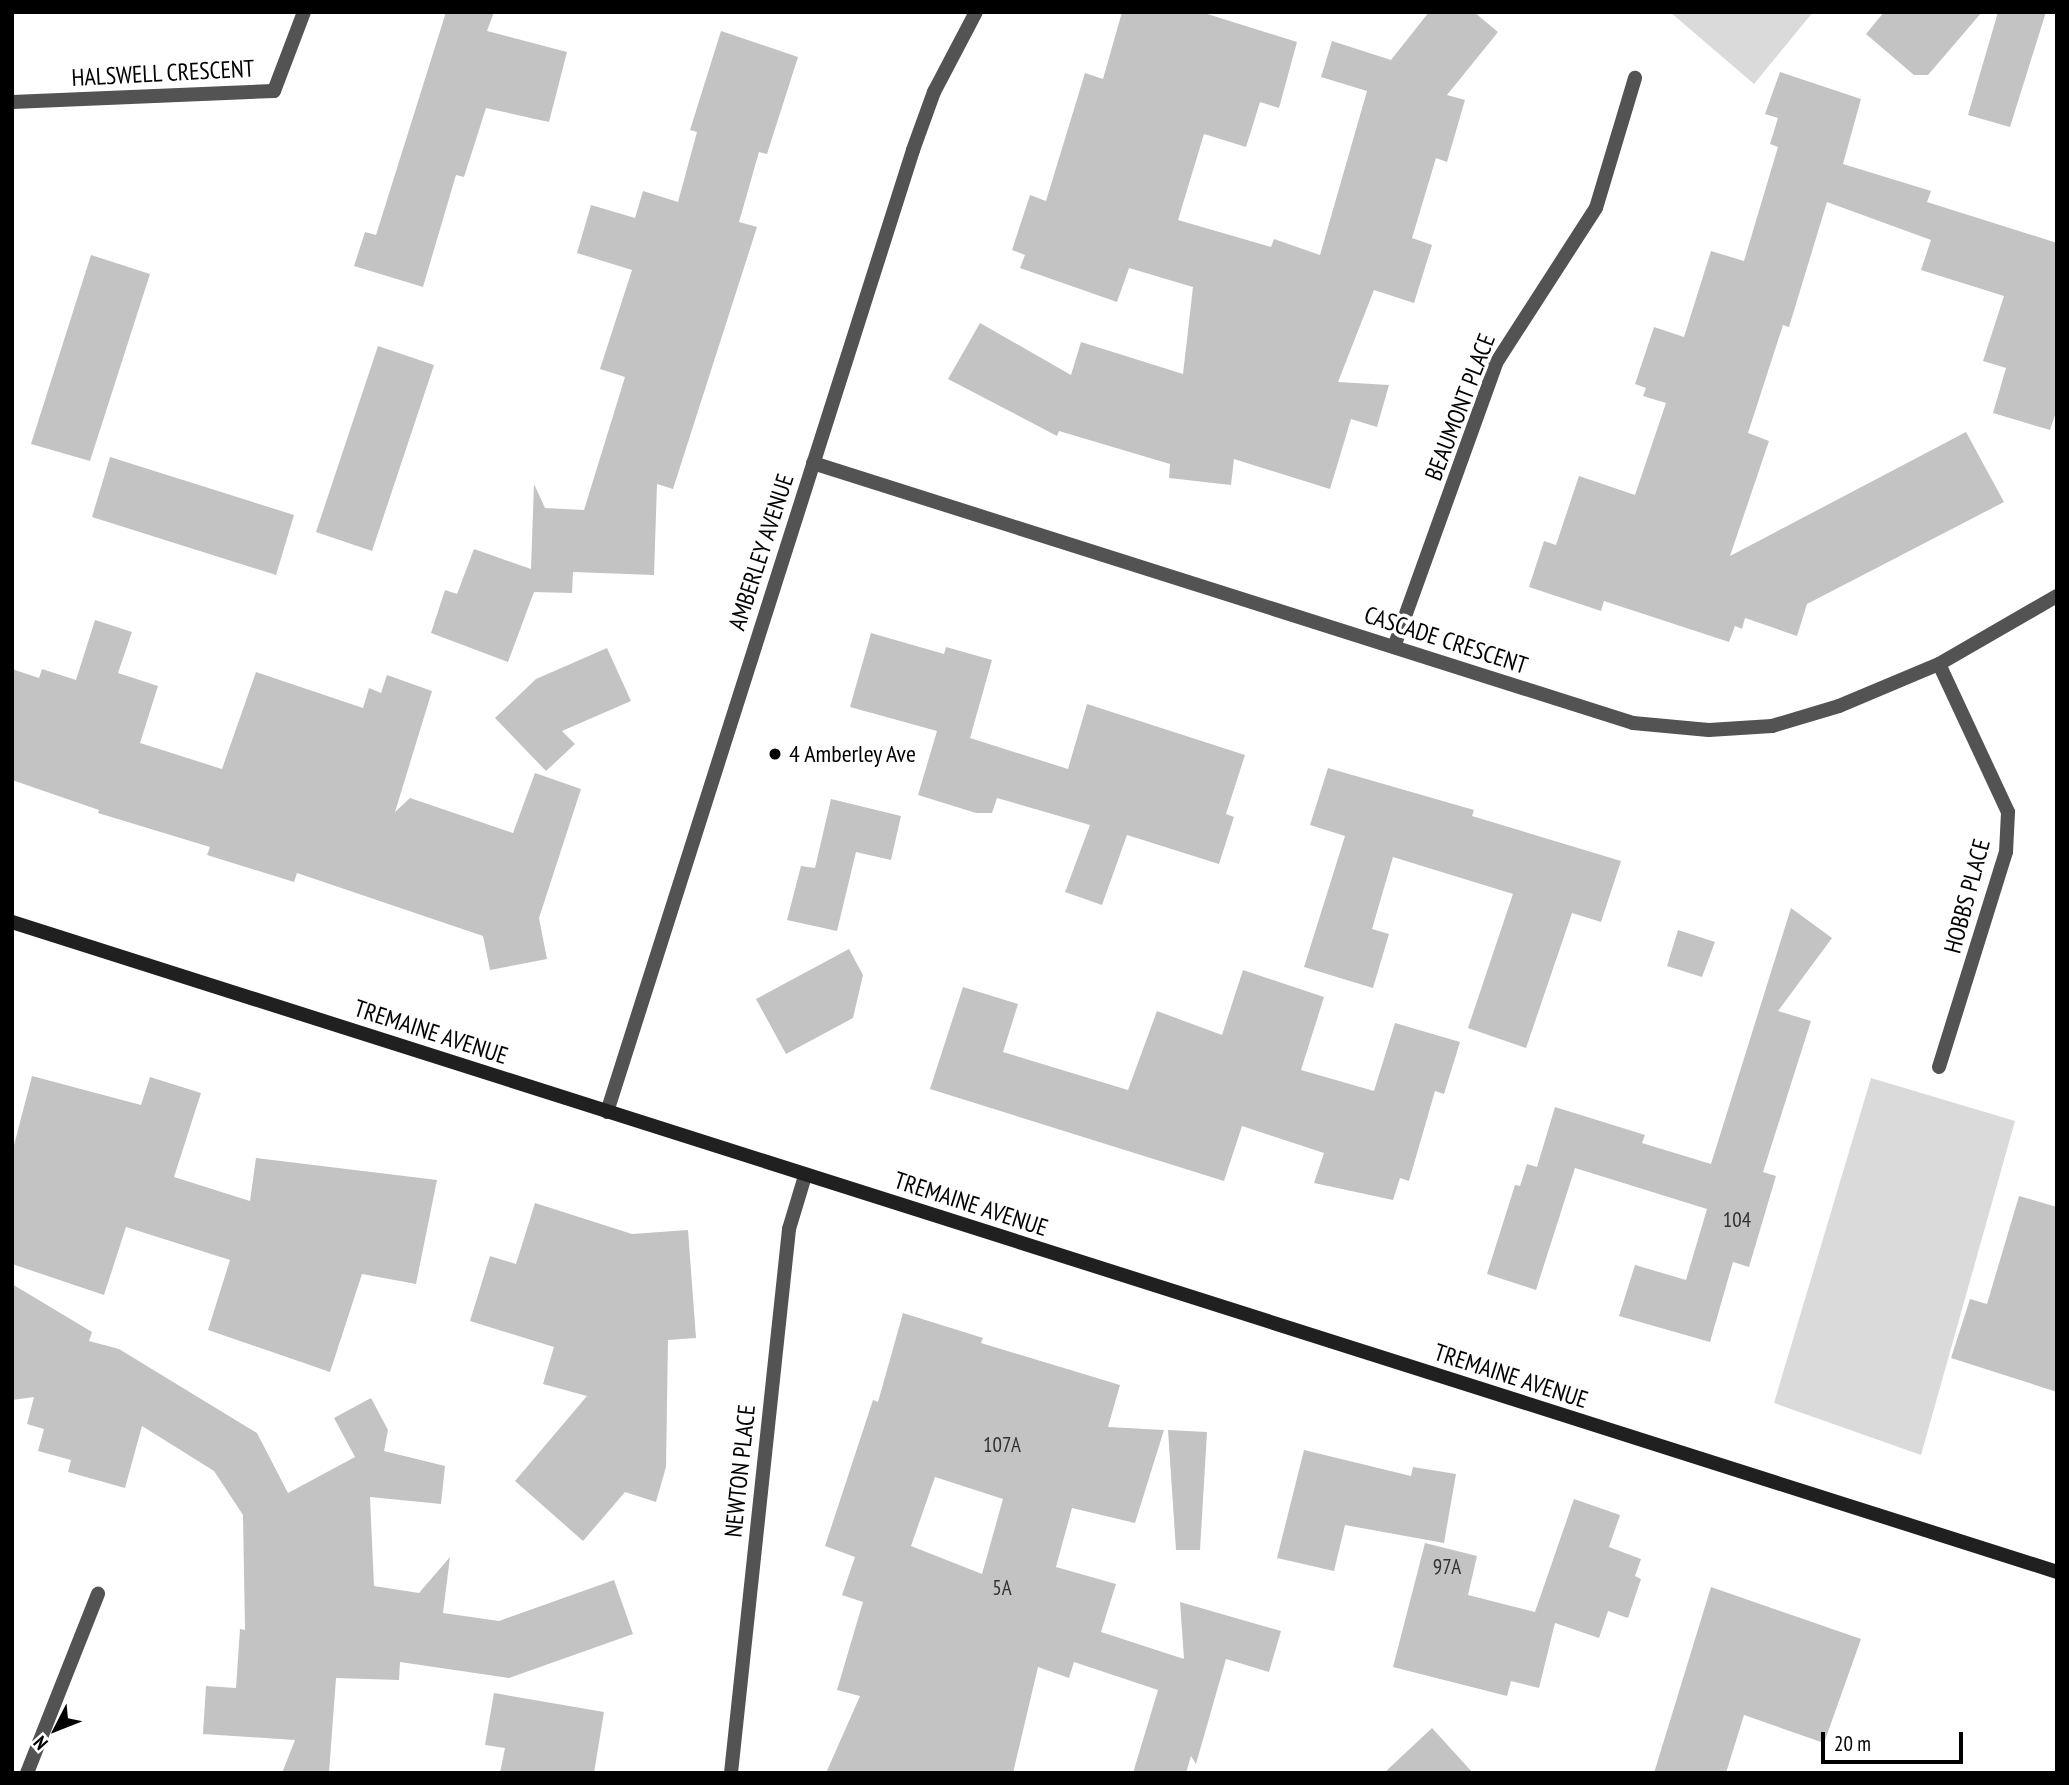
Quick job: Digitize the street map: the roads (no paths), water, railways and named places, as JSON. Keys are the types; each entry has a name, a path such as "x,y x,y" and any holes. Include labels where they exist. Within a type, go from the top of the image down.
{"main road":[{"name":"TREMAINE AVENUE","path":"12,922 2057,1572"}],"street":[{"name":"HALSWELL CRESCENT","path":"12,102 274,91 304,12"},
{"name":"AMBERLEY AVENUE","path":"607,1112 917,139 940,81 976,12"},
{"name":"BEAUMONT PLACE","path":"1394,647 1496,363 1596,208 1635,78"},
{"name":"CASCADE CRESCENT","path":"813,463 1633,723 1709,730 1772,726 1839,706 1939,664 2057,596"},
{"name":"HOBBS PLACE","path":"1939,664 2008,812 2006,852 1939,1067"},
{"name":"NEWTON PLACE","path":"731,1773 789,1229 805,1176"},
{"path":"27,1773 98,1594"}],"place":[{"name":"4 Amberley Ave","path":"775,754"}]}
